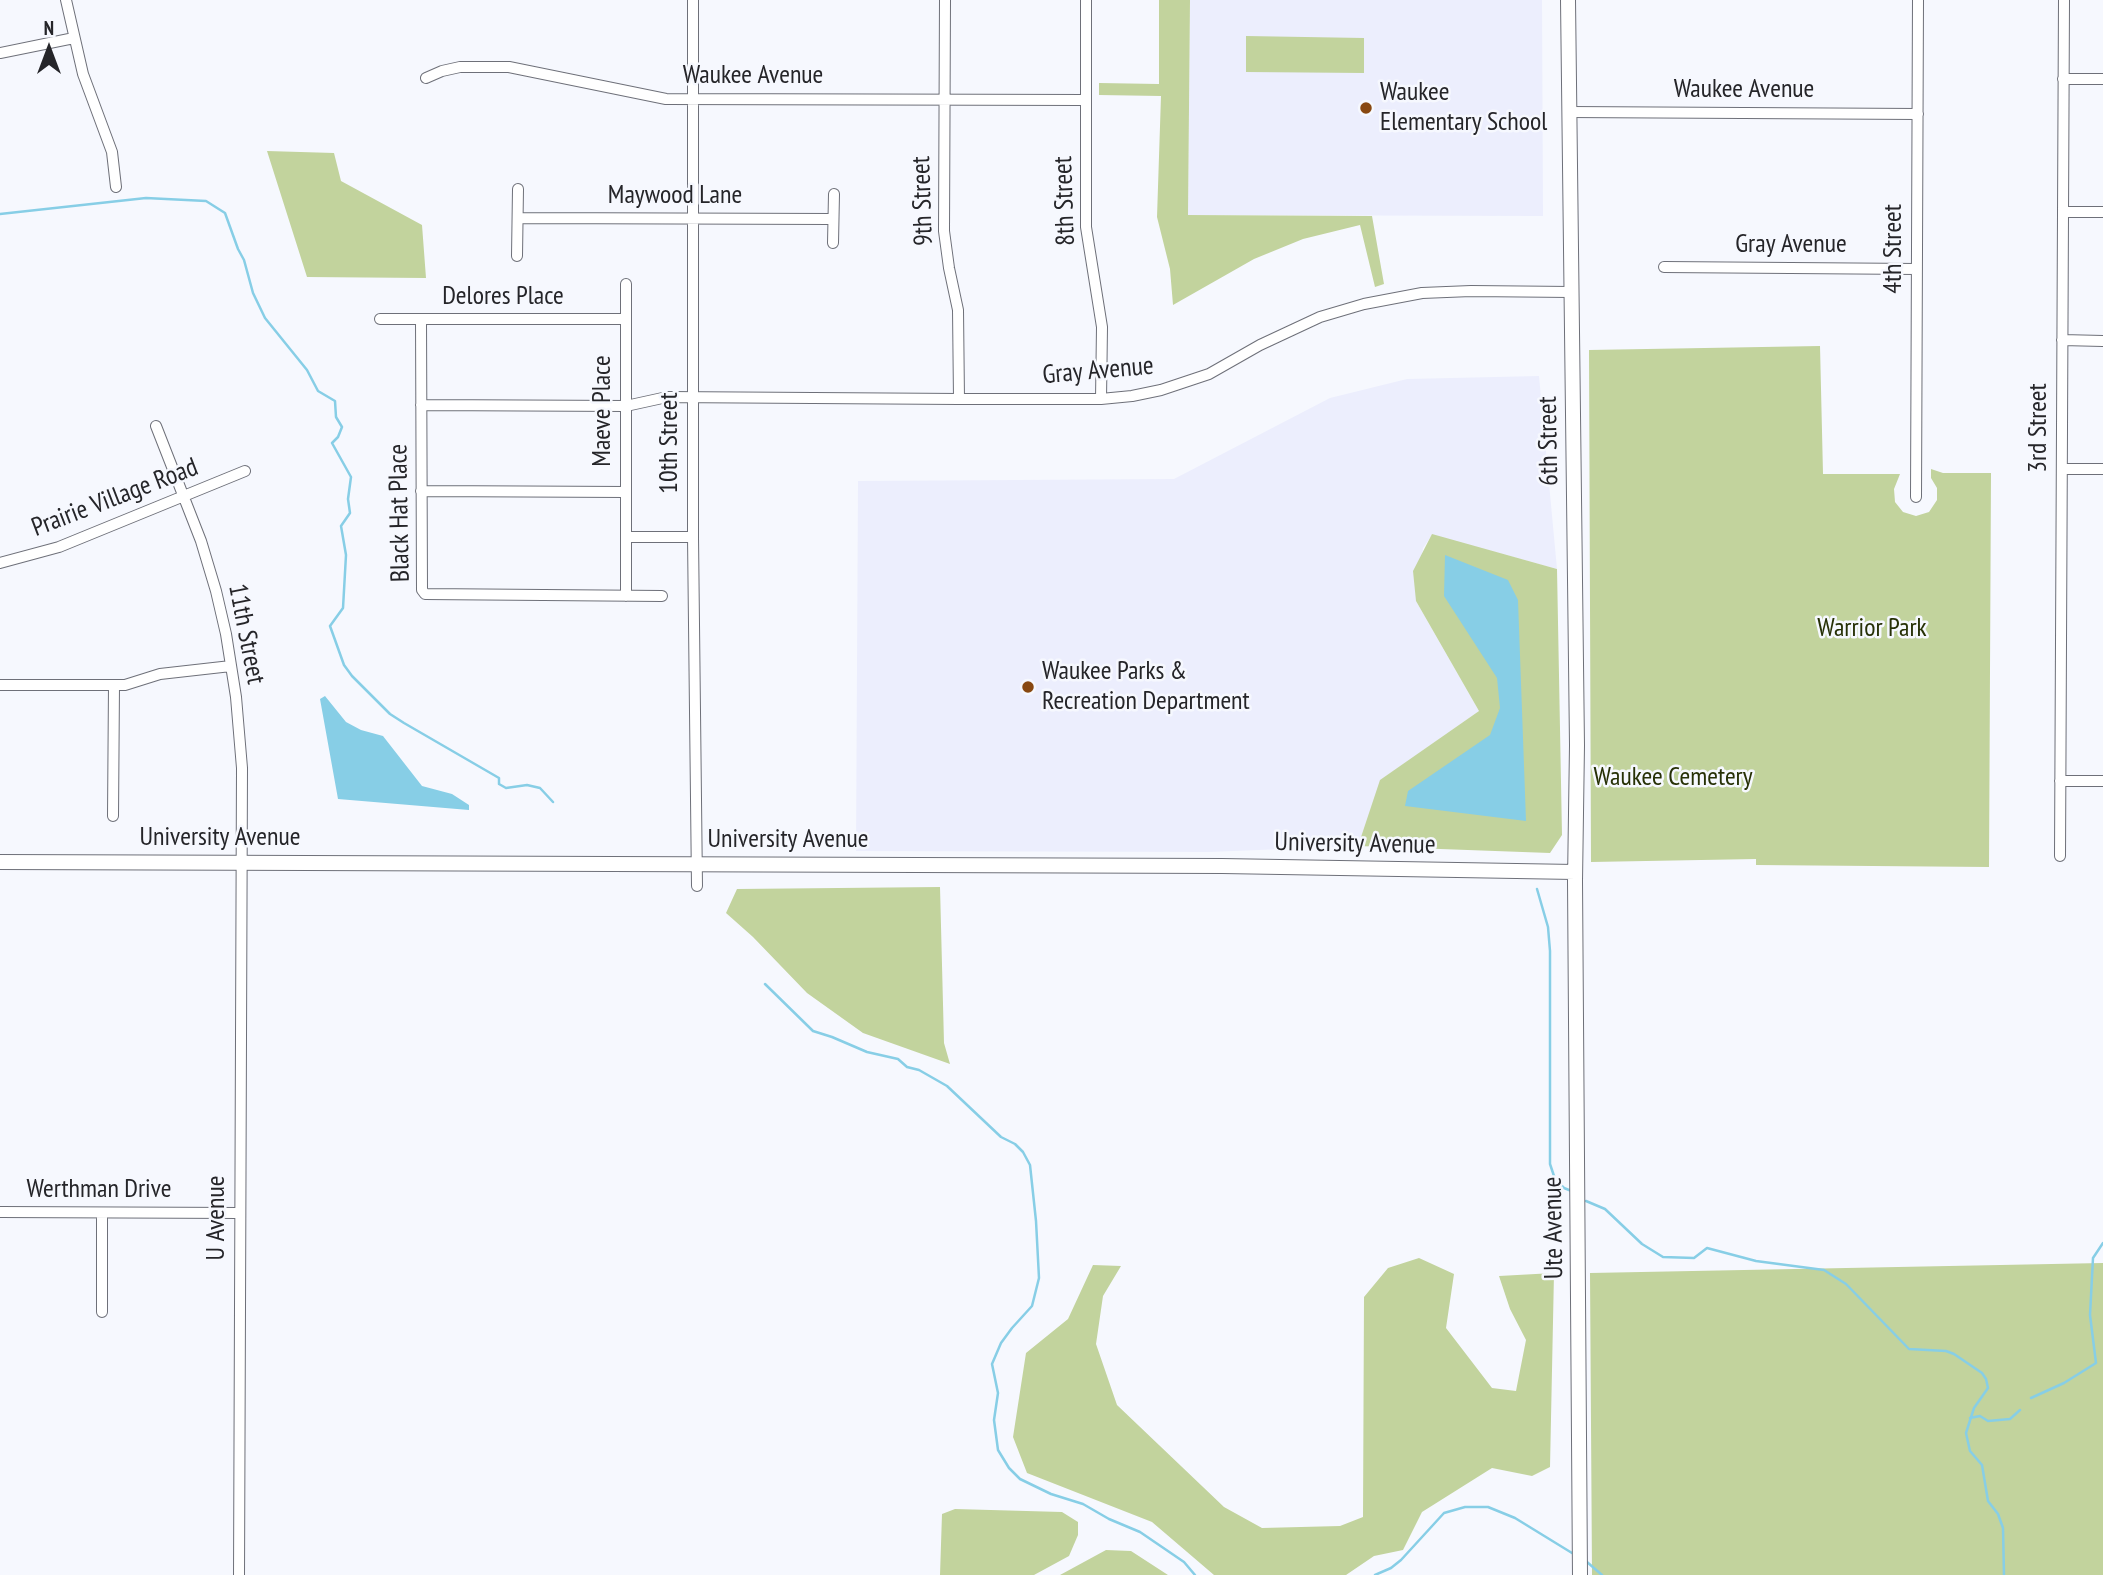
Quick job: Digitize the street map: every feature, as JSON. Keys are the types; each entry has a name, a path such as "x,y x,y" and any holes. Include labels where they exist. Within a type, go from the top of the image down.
{"street":[{"path":"66,0 83,74 112,152 116,187"},
{"name":"10th Street","path":"693,0 693,537 697,886"},
{"name":"9th Street","path":"945,0 944,231 958,310 959,399"},
{"name":"8th Street","path":"1086,0 1086,227 1102,327 1101,399"},
{"name":"6th Street","path":"1568,0 1577,745 1575,877"},
{"name":"4th Street","path":"1916,498 1918,0"},
{"name":"3rd Street","path":"2060,856 2064,0"},
{"path":"0,53 74,38"},
{"name":"Waukee Avenue","path":"426,78 460,67 509,67 666,99 1085,100"},
{"path":"2063,79 2103,79"},
{"name":"Waukee Avenue","path":"1569,112 1918,114"},
{"path":"517,256 518,189"},
{"path":"833,243 834,194"},
{"path":"2063,212 2103,212"},
{"name":"Maywood Lane","path":"518,218 832,219"},
{"name":"Gray Avenue","path":"1664,267 1917,269"},
{"name":"Maeve Place","path":"625,284 626,596"},
{"name":"Gray Avenue","path":"421,405 625,406 667,397 1101,399 1132,396 1161,390 1209,374 1260,345 1321,317 1364,304 1434,293 1571,292"},
{"name":"Delores Place","path":"380,319 625,319"},
{"name":"Black Hat Place","path":"421,319 422,590 425,594 662,596"},
{"path":"2062,340 2103,341"},
{"name":"11th Street","path":"156,425 201,541 226,634 242,768 241,862"},
{"path":"2062,469 2103,469"},
{"name":"Prairie Village Road","path":"0,563 60,547 246,471"},
{"path":"421,491 625,492"},
{"path":"626,537 693,537"},
{"path":"0,685 125,685 160,674 231,666"},
{"path":"113,816 114,685"},
{"path":"2060,781 2103,781"},
{"name":"University Avenue","path":"0,862 1222,866 1575,877"},
{"name":"U Avenue","path":"239,1575 241,862"},
{"name":"Ute Avenue","path":"1575,877 1580,1575"},
{"name":"Werthman Drive","path":"0,1212 240,1213"},
{"path":"102,1214 102,1312"}],"shaded area":[{"name":"Waukee Elementary School","path":"1190,0 1542,0 1543,216 1188,215"},
{"path":"1539,376 1557,569 1432,535 1423,548 1416,601 1479,711 1381,780 1358,846 1209,852 856,851 858,481 1174,479 1330,398 1407,379"}],"green space":[{"path":"1159,0 1190,0 1188,215 1372,216 1384,284 1375,287 1360,225 1303,239 1254,259 1173,305 1170,269 1157,217 1161,96 1099,95 1099,83 1159,84"},
{"path":"1246,36 1364,38 1364,73 1246,72"},
{"path":"267,151 334,153 341,181 422,225 426,278 307,277"},
{"path":"1820,346 1823,474 1900,474 1894,489 1895,502 1903,512 1916,516 1929,512 1937,500 1937,488 1931,478 1931,469 1943,473 1991,473 1989,867 1756,865 1756,859 1591,862 1589,350"},
{"path":"1432,534 1557,569 1562,835 1550,853 1358,846 1380,780 1479,711 1416,601 1413,571"},
{"path":"940,887 944,1043 950,1064 863,1033 807,993 726,913 737,889"},
{"path":"1419,1258 1454,1274 1446,1328 1492,1388 1516,1391 1526,1340 1510,1309 1499,1276 1554,1273 1550,1467 1532,1476 1492,1468 1422,1512 1403,1550 1374,1556 1346,1575 1214,1575 1152,1522 1027,1473 1013,1437 1026,1353 1068,1319 1093,1265 1121,1266 1103,1296 1096,1344 1117,1405 1224,1507 1262,1528 1340,1526 1363,1517 1364,1297 1388,1268"},
{"path":"2103,1263 2103,1575 1592,1575 1590,1273"},
{"path":"955,1509 1062,1512 1078,1522 1078,1535 1069,1556 1034,1575 940,1575 942,1514"},
{"path":"1106,1550 1131,1551 1168,1575 1060,1575"}],"water":[{"path":"1445,555 1508,580 1518,600 1526,821 1405,806 1408,791 1490,735 1500,708 1497,678 1444,596"},
{"path":"325,696 346,722 361,730 383,736 422,786 452,794 469,805 469,810 338,799 320,699"}],"waterway":[{"path":"0,214 146,198 206,201 225,213 244,260 253,293 265,318 307,370 318,391 335,401 336,417 342,427 332,443 351,477 348,499 350,513 341,526 346,555 343,608 330,626 344,665 390,714 499,778 499,784 506,788 527,785 540,788 553,802"},
{"path":"1537,889 1548,927 1550,951 1550,1164 1559,1183 1574,1192"},
{"path":"765,984 813,1031 867,1052 898,1059 907,1067 919,1070 947,1086 1001,1137 1015,1144 1023,1152 1030,1165 1039,1278 1032,1306 1001,1343 992,1364 998,1393 994,1420 998,1450 1009,1468 1020,1479 1051,1494 1083,1504 1140,1532 1184,1562 1195,1575"},
{"path":"1586,1201 1605,1209 1642,1244 1663,1257 1694,1258 1707,1248 1756,1261 1824,1270 1846,1284 1909,1349 1946,1351 1982,1373 1988,1388 1974,1408 1966,1433 1970,1451 1982,1465 1988,1501 1998,1514 2003,1528 2004,1575"},
{"path":"2031,1398 2064,1383 2096,1363 2090,1315 2093,1258 2103,1243"},
{"path":"1970,1418 1980,1416 1988,1421 2010,1419 2020,1410"},
{"path":"1375,1575 1401,1560 1444,1513 1465,1507 1488,1507 1515,1518 1572,1553"},
{"path":"1587,1562 1602,1575"}],"place":[{"name":"Waukee Elementary School","path":"1366,108"},
{"name":"Waukee Parks & Recreation Department","path":"1028,687"}],"park label":[{"name":"Warrior Park","path":"1872,629"},
{"name":"Waukee Cemetery","path":"1673,778"}]}
